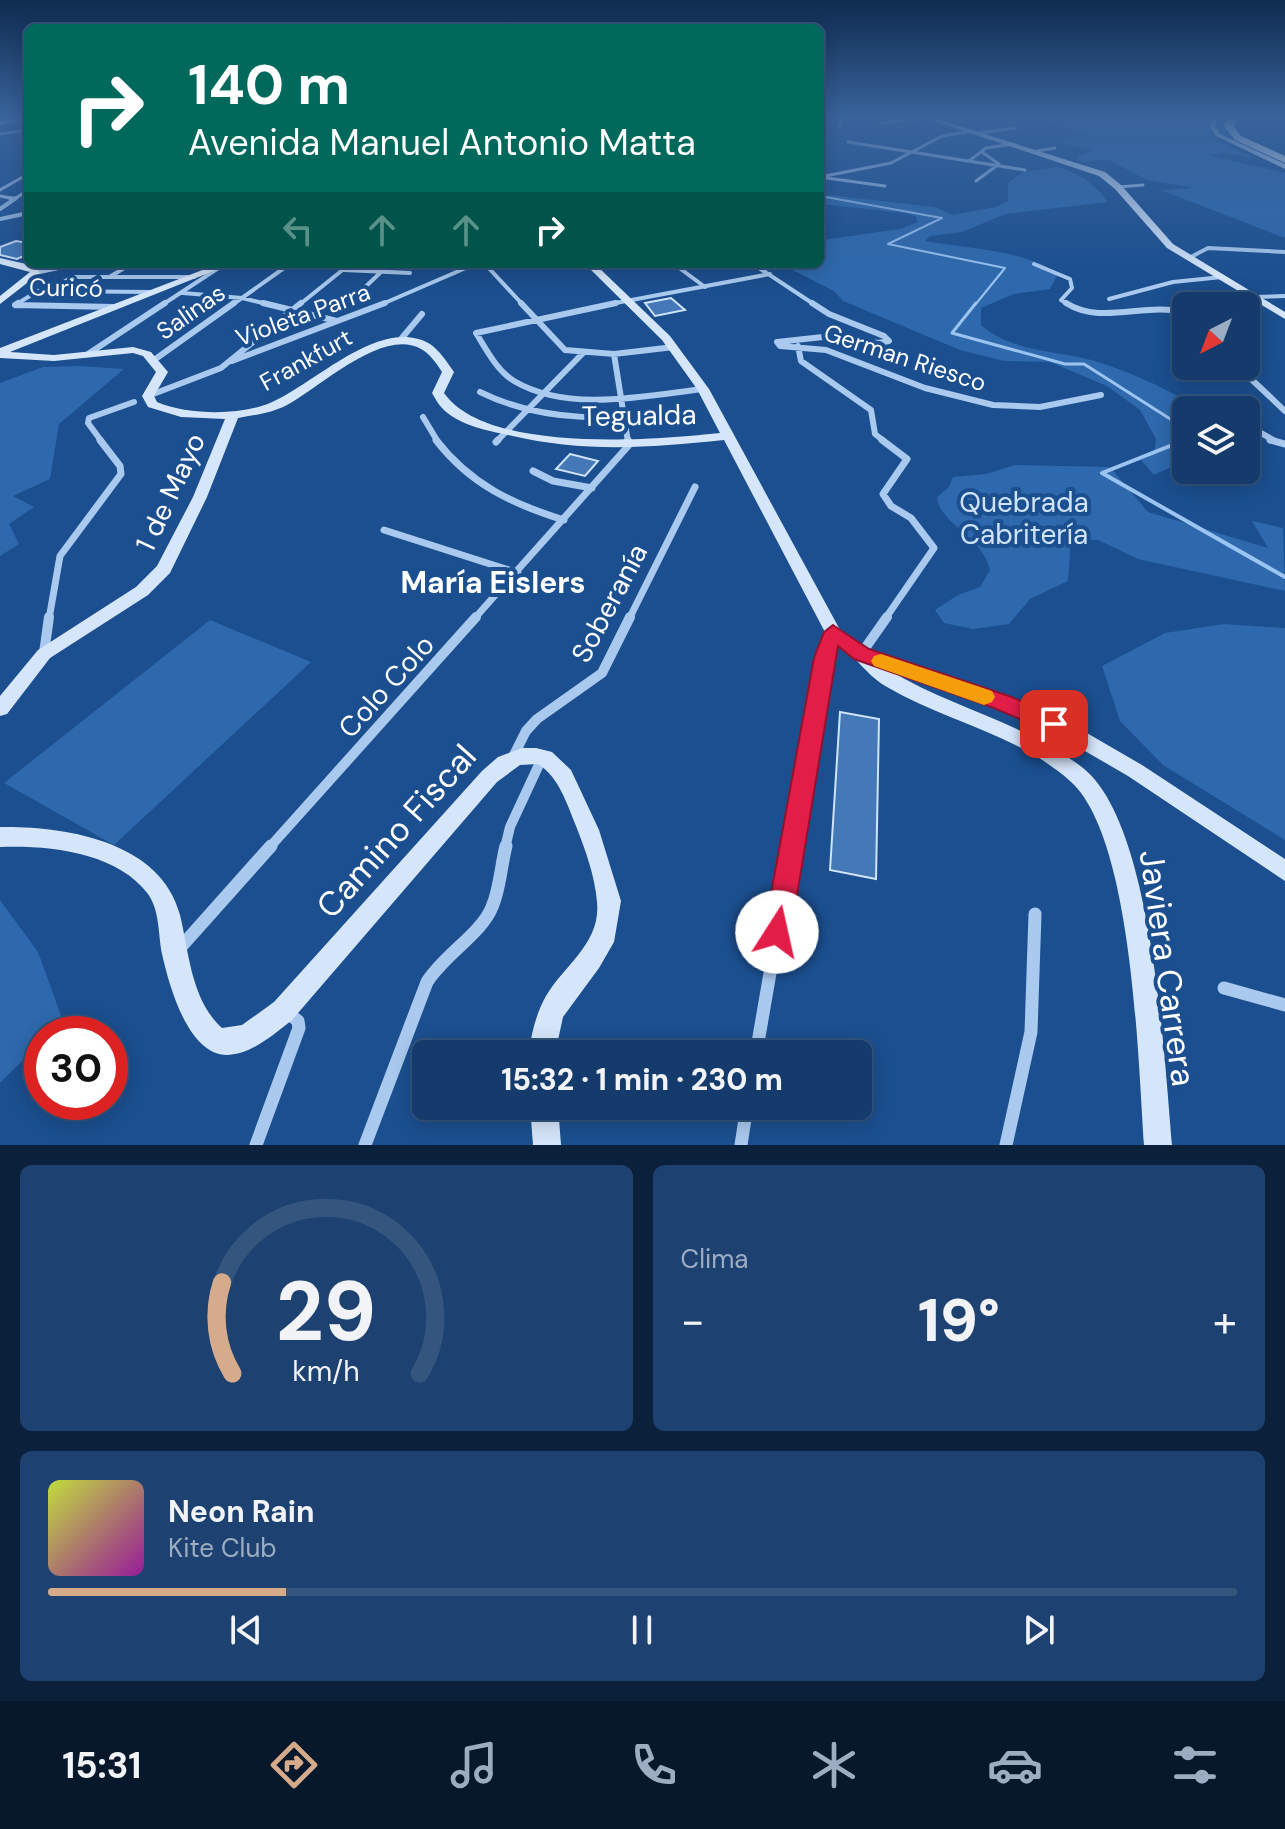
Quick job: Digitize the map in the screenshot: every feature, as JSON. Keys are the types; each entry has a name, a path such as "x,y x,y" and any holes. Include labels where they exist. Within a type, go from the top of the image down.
{"street":[{"path":"824,176 852,171"},
{"path":"976,181 989,171"},
{"path":"1096,171 1118,187 1163,240 1246,292"},
{"path":"0,193 24,177"},
{"path":"824,177 885,186"},
{"path":"1118,187 1143,185"},
{"path":"0,193 16,199"},
{"path":"0,214 24,193"},
{"path":"0,214 24,214"},
{"path":"1189,258 1208,248 1285,252"},
{"path":"0,261 24,266"},
{"path":"1034,264 1070,279 1072,288 1061,300 1077,310 1105,314 1172,311"},
{"path":"32,268 35,273"},
{"path":"0,301 35,273 58,268"},
{"path":"111,277 125,268"},
{"path":"0,354 215,268"},
{"path":"88,354 219,268"},
{"name":"Salinas","path":"154,360 284,268"},
{"name":"Violeta Parra","path":"232,361 338,322 466,268"},
{"path":"489,268 562,348 581,353 614,354 674,347"},
{"path":"594,268 674,347 703,389 833,632 824,658 758,1040"},
{"path":"679,268 705,287"},
{"name":"German Riesco","path":"760,268 829,314 884,336 889,341 878,343 832,336 777,342 780,346 826,350 925,388 993,405 1040,407 1101,395"},
{"path":"148,396 214,372 232,361 344,270 410,273"},
{"path":"360,292 381,272"},
{"path":"703,389 620,398 544,392 510,378 476,332 770,274"},
{"path":"49,291 69,277 194,277"},
{"path":"1109,299 1173,282 1222,277"},
{"path":"49,291 154,292"},
{"name":"Curicó","path":"49,291 35,292 15,305 117,307"},
{"path":"183,293 242,298 338,322"},
{"path":"1260,297 1285,296"},
{"path":"1260,301 1285,316"},
{"name":"Frankfurt","path":"148,396 152,404 178,413 234,413 275,406 371,349 401,339 422,314"},
{"path":"401,339 428,347 445,367 448,372 438,393 440,400 477,425 500,436 581,353"},
{"path":"0,343 33,340"},
{"path":"798,346 801,361 871,410 875,434 907,459 883,494 891,506 911,518 934,548 861,654 1027,711 1111,756 1285,871"},
{"path":"0,354 44,358 133,350 154,360 162,372 148,396"},
{"path":"614,354 622,419 629,445"},
{"path":"1252,380 1285,411"},
{"path":"480,392 524,412 573,418 622,419 688,411"},
{"path":"44,654 60,556 121,474 120,466 88,423 89,418 134,402"},
{"name":"1 de Mayo","path":"0,709 44,654 142,591 164,569 200,497 234,413"},
{"path":"423,417 445,455 487,490 517,506 564,520"},
{"path":"1260,434 1285,444"},
{"name":"Tegualda","path":"500,436 629,445 728,436"},
{"name":"Colo Colo","path":"175,954 629,445"},
{"path":"533,471 553,481 592,488"},
{"name":"Soberanía","path":"512,759 516,746 537,719 602,673 695,487"},
{"path":"384,530 518,573"},
{"name":"Javiera Carrera","path":"833,632 861,654 874,670 895,683 1058,762 1082,778 1106,812 1120,853 1135,926 1158,1145"},
{"path":"955,687 968,718"},
{"path":"365,1145 412,1013 427,982 439,963 479,926 492,908 510,827 543,756 556,766 568,783 601,870 609,903 599,946 556,1003 547,1021 544,1040"},
{"name":"Camino Fiscal","path":"175,954 202,1030 213,1040 228,1042 243,1039 283,1011 462,806 512,759 543,756"},
{"path":"0,837 55,841 135,866 156,886 165,904 175,954"},
{"path":"1006,1145 1031,1032 1035,914"},
{"path":"1224,988 1285,1005"},
{"path":"256,1145 299,1028 298,1021 283,1011"},
{"path":"545,1120 547,1145"},
{"path":"741,1145 745,1120"}],"green space":[{"path":"1072,171 1098,190 1107,202 1005,214 962,232 930,236 925,241 1012,255 1045,266 1058,274 1050,289 1014,294 981,308 981,325 1018,345 1116,368 1177,396 1172,396 1172,467 1154,475 1141,460 1154,454 1156,439 1140,410 1107,386 1050,362 1004,361 960,350 843,301 834,291 789,268 824,268 824,240 900,229 918,222 915,216 905,213 824,204 824,194 934,207 953,215 996,207 1008,201 1008,183 1023,172"},
{"path":"1131,171 1285,173 1285,238 1161,190 1195,188 1147,180"},
{"path":"43,367 124,369 59,424 50,479 13,496 34,507 9,524 19,544 0,556 0,383"},
{"name":"Quebrada Cabritería","path":"1015,465 1110,467 1148,512 1268,548 1252,521 1283,528 1285,591 1138,559 1098,540 1071,540 1068,581 1030,599 1009,624 973,629 944,623 935,610 958,595 980,587 990,570 979,548 945,515 937,497 949,487 953,477 986,474"},
{"path":"210,620 311,662 114,845 4,783"},
{"path":"1224,624 1285,628 1285,840 1163,765 1120,721 1102,666 1165,633"},
{"path":"0,900 38,952 61,1016 24,1016 24,1059 0,1083"}],"building":[{"path":"16,241 24,242 24,256 17,259 0,255 0,247"},
{"path":"671,298 685,310 655,316 645,303"},
{"path":"570,454 598,461 585,476 556,469"},
{"path":"840,712 879,719 876,879 830,870"}],"waterway":[{"name":"Quebrada Cabritería","path":"824,197 942,218 888,244 1005,268 975,305"},
{"name":"Quebrada Cabritería","path":"976,303 952,333 1065,364 1084,364 1172,420"},
{"name":"Quebrada Cabritería","path":"1172,445 1102,473 1285,577"}],"slow traffic":[{"path":"881,661 984,697"}],"district":[{"name":"María Eislers","path":"493,583"}],"route":[{"path":"777,932 824,658 833,632 861,654 1027,711 1054,724"}]}
